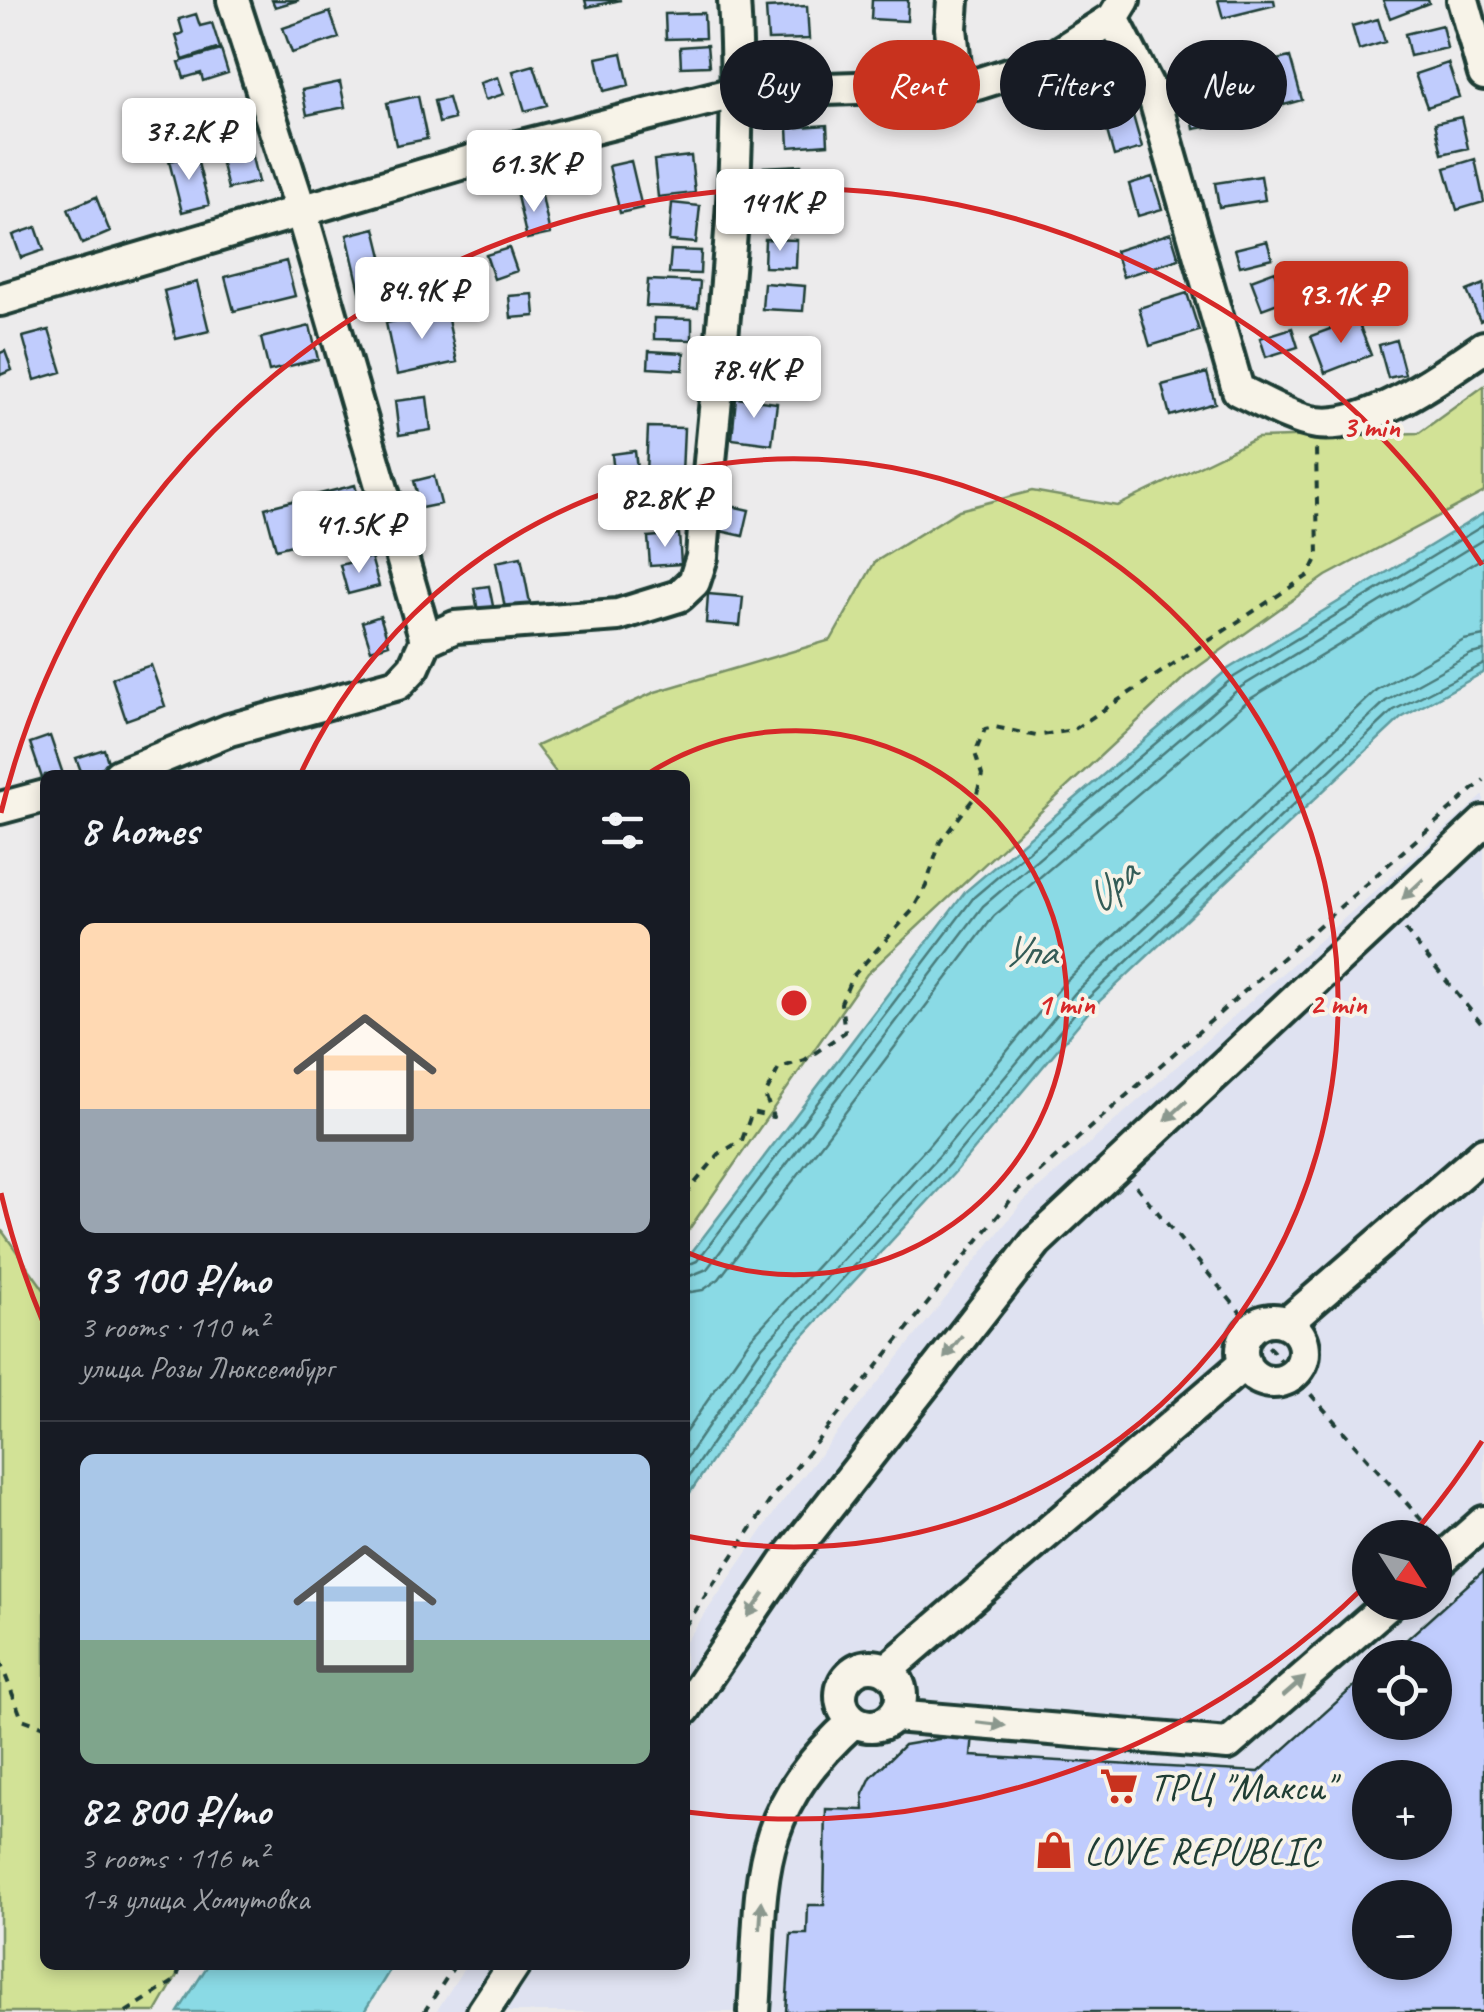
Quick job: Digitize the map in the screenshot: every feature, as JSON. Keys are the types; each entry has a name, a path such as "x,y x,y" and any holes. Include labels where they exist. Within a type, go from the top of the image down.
{"street":[{"path":"131,770 229,730 398,684 414,667 426,640 300,211 232,0"},
{"path":"734,0 736,40"},
{"path":"951,40 952,0"},
{"path":"1463,0 1484,74"},
{"path":"980,80 1043,63 1119,9 1155,100 1238,390 1316,423 1351,422 1436,379 1484,346"},
{"path":"0,300 518,147 720,96"},
{"path":"426,640 455,627 618,615 679,596 694,582 702,558 730,273 736,130"},
{"path":"0,808 40,797"},
{"path":"690,1702 789,1556 1036,1242 1484,822"},
{"path":"1294,1330 1484,1153"},
{"path":"1294,1330 1484,1178"},
{"path":"1269,1320 1294,1330 1304,1356 1293,1374 1277,1381 1252,1370 1243,1344 1253,1328 1269,1320"},
{"path":"893,1677 1252,1370"},
{"path":"1452,1549 1484,1522"},
{"path":"894,1716 1228,1744 1371,1620"},
{"path":"870,1666 893,1677 901,1700 894,1716 879,1725 854,1721 843,1706 846,1680 870,1666"},
{"path":"754,2012 766,1849 806,1769 854,1721"},
{"path":"483,2012 511,1970"}],"path":[{"path":"690,1189 714,1159 742,1140 748,1116 754,1112 773,1116 764,1095 779,1068 805,1060 845,1032 841,1004 852,977 912,911 926,886 940,842 977,794 982,775 974,753 985,729 995,726 1036,736 1073,730 1310,575 1318,557 1316,423"},
{"path":"1390,911 1484,1028"},
{"path":"1119,1164 1411,1520"},
{"path":"0,1660 22,1719 40,1725"},
{"path":"126,2012 176,1980 179,1970"},
{"path":"424,2012 452,1970"}],"shaded area":[{"path":"1484,795 1484,2012 436,2012 463,1970 690,1970 690,1636 779,1506 1022,1203"}],"green space":[{"path":"1484,386 1484,492 1326,576 1188,674 867,974 690,1228 690,770 554,770 536,746 655,692 831,640 875,562 959,510 1032,491 1117,506 1257,438 1419,433"},
{"path":"0,1228 40,1284 40,1970 180,1970 156,2012 0,2012"}],"water":[{"name":"Упа","path":"1484,513 1484,672 1401,718 1091,1009 956,1171 780,1361 690,1493 690,1254 966,891 1228,669"},
{"path":"205,1970 390,1970 364,2012 178,2012"}],"building":[{"path":"272,0 299,0 275,7"},
{"path":"585,0 621,0 587,7"},
{"path":"872,0 908,0 907,21 871,19"},
{"path":"1218,0 1274,0 1275,5 1223,18"},
{"path":"1383,0 1428,0 1429,3 1390,18"},
{"path":"807,6 809,39 768,40 766,8"},
{"path":"330,12 339,38 292,53 283,28"},
{"path":"704,13 705,38 666,39 665,14"},
{"path":"196,14 200,26 212,23 220,48 183,60 176,36 183,33 179,19"},
{"path":"1378,19 1385,42 1359,50 1352,26"},
{"path":"1442,25 1447,48 1410,56 1405,34"},
{"path":"707,45 709,66 681,67 680,47"},
{"path":"221,50 228,73 203,81 201,73 184,78 179,62"},
{"path":"622,53 629,85 604,91 597,58"},
{"path":"1290,57 1302,100 1287,104"},
{"path":"1448,63 1459,97 1427,107 1415,74"},
{"path":"534,65 547,105 525,111 513,71"},
{"path":"498,77 504,94 485,100 480,83"},
{"path":"340,82 345,107 307,115 302,90"},
{"path":"418,96 427,139 396,145 387,103"},
{"path":"448,98 454,119 439,123 434,101"},
{"path":"1461,117 1468,148 1442,154 1435,123"},
{"path":"788,130 827,130 828,144 789,147"},
{"path":"1107,130 1137,130 1142,148 1114,156"},
{"path":"246,132 258,182 228,189 216,140"},
{"path":"196,155 209,205 182,212 169,161"},
{"path":"691,156 695,193 658,197 654,160"},
{"path":"1475,159 1484,202 1457,210 1445,168"},
{"path":"631,161 642,208 620,213 609,166"},
{"path":"801,165 802,188 766,190 764,167"},
{"path":"1261,176 1265,200 1219,207 1215,183"},
{"path":"1152,177 1162,209 1138,216 1129,184"},
{"path":"541,191 550,234 527,239 517,196"},
{"path":"96,197 110,232 82,244 68,209"},
{"path":"672,203 700,206 696,243 669,241"},
{"path":"767,207 797,209 796,228 766,227"},
{"path":"36,227 44,250 21,258 13,235"},
{"path":"375,228 392,297 363,304 347,235"},
{"path":"1171,233 1179,259 1123,277 1115,251"},
{"path":"765,239 797,240 796,268 764,267"},
{"path":"1267,241 1272,258 1240,266 1235,249"},
{"path":"509,248 517,271 494,279 486,255"},
{"path":"671,250 701,251 700,274 669,273"},
{"path":"286,261 295,296 234,311 225,277"},
{"path":"1275,271 1286,300 1262,309 1251,280"},
{"path":"648,280 700,282 698,308 646,306"},
{"path":"197,282 209,331 176,339 164,291"},
{"path":"764,283 805,286 803,311 762,309"},
{"path":"1484,284 1484,319 1480,321 1467,291"},
{"path":"1187,293 1199,331 1150,346 1139,308"},
{"path":"533,294 535,316 511,318 509,296"},
{"path":"446,310 457,362 397,375 386,323"},
{"path":"654,318 692,319 692,340 654,339"},
{"path":"1357,319 1371,355 1325,373 1311,336"},
{"path":"310,326 318,359 269,371 261,338"},
{"path":"1292,328 1298,347 1266,357 1260,338"},
{"path":"49,330 62,372 35,380 23,337"},
{"path":"1396,340 1405,374 1388,378 1379,345"},
{"path":"5,351 12,370 0,375 0,353"},
{"path":"649,351 684,353 683,370 648,368"},
{"path":"1207,373 1215,403 1170,416 1162,385"},
{"path":"427,397 431,430 399,435 395,401"},
{"path":"736,398 777,403 772,444 732,439"},
{"path":"648,427 684,428 682,474 646,473"},
{"path":"635,451 643,523 619,525 612,454"},
{"path":"434,476 441,504 421,508 414,481"},
{"path":"355,485 366,526 276,549 265,508"},
{"path":"722,504 749,510 743,536 716,530"},
{"path":"679,534 681,564 650,566 648,537"},
{"path":"371,557 379,586 348,594 340,565"},
{"path":"521,557 531,608 506,613 496,562"},
{"path":"489,586 495,616 479,618 474,588"},
{"path":"708,594 743,597 740,626 706,623"},
{"path":"380,616 389,644 371,650 362,622"},
{"path":"151,665 165,706 126,720 112,678"},
{"path":"50,736 62,770 40,772 30,743"},
{"path":"104,749 109,765 80,770 76,758"},
{"name":"ТРЦ \"Макси\"","path":"1484,1570 1484,2012 786,2012 791,1934 807,1934 808,1905 824,1905 826,1809 864,1810 863,1794 871,1777 904,1745 939,1739 940,1731 973,1734 971,1756 1259,1772 1352,1688 1352,1740 1452,1740 1452,1640 1406,1640 1428,1620 1452,1620 1452,1599"}],"place":[{"name":"ТРЦ \"Макси\"","path":"1119,1786"},
{"name":"LOVE REPUBLIC","path":"1054,1850"}],"water label":[{"name":"Upa","path":"1110,885"}]}
